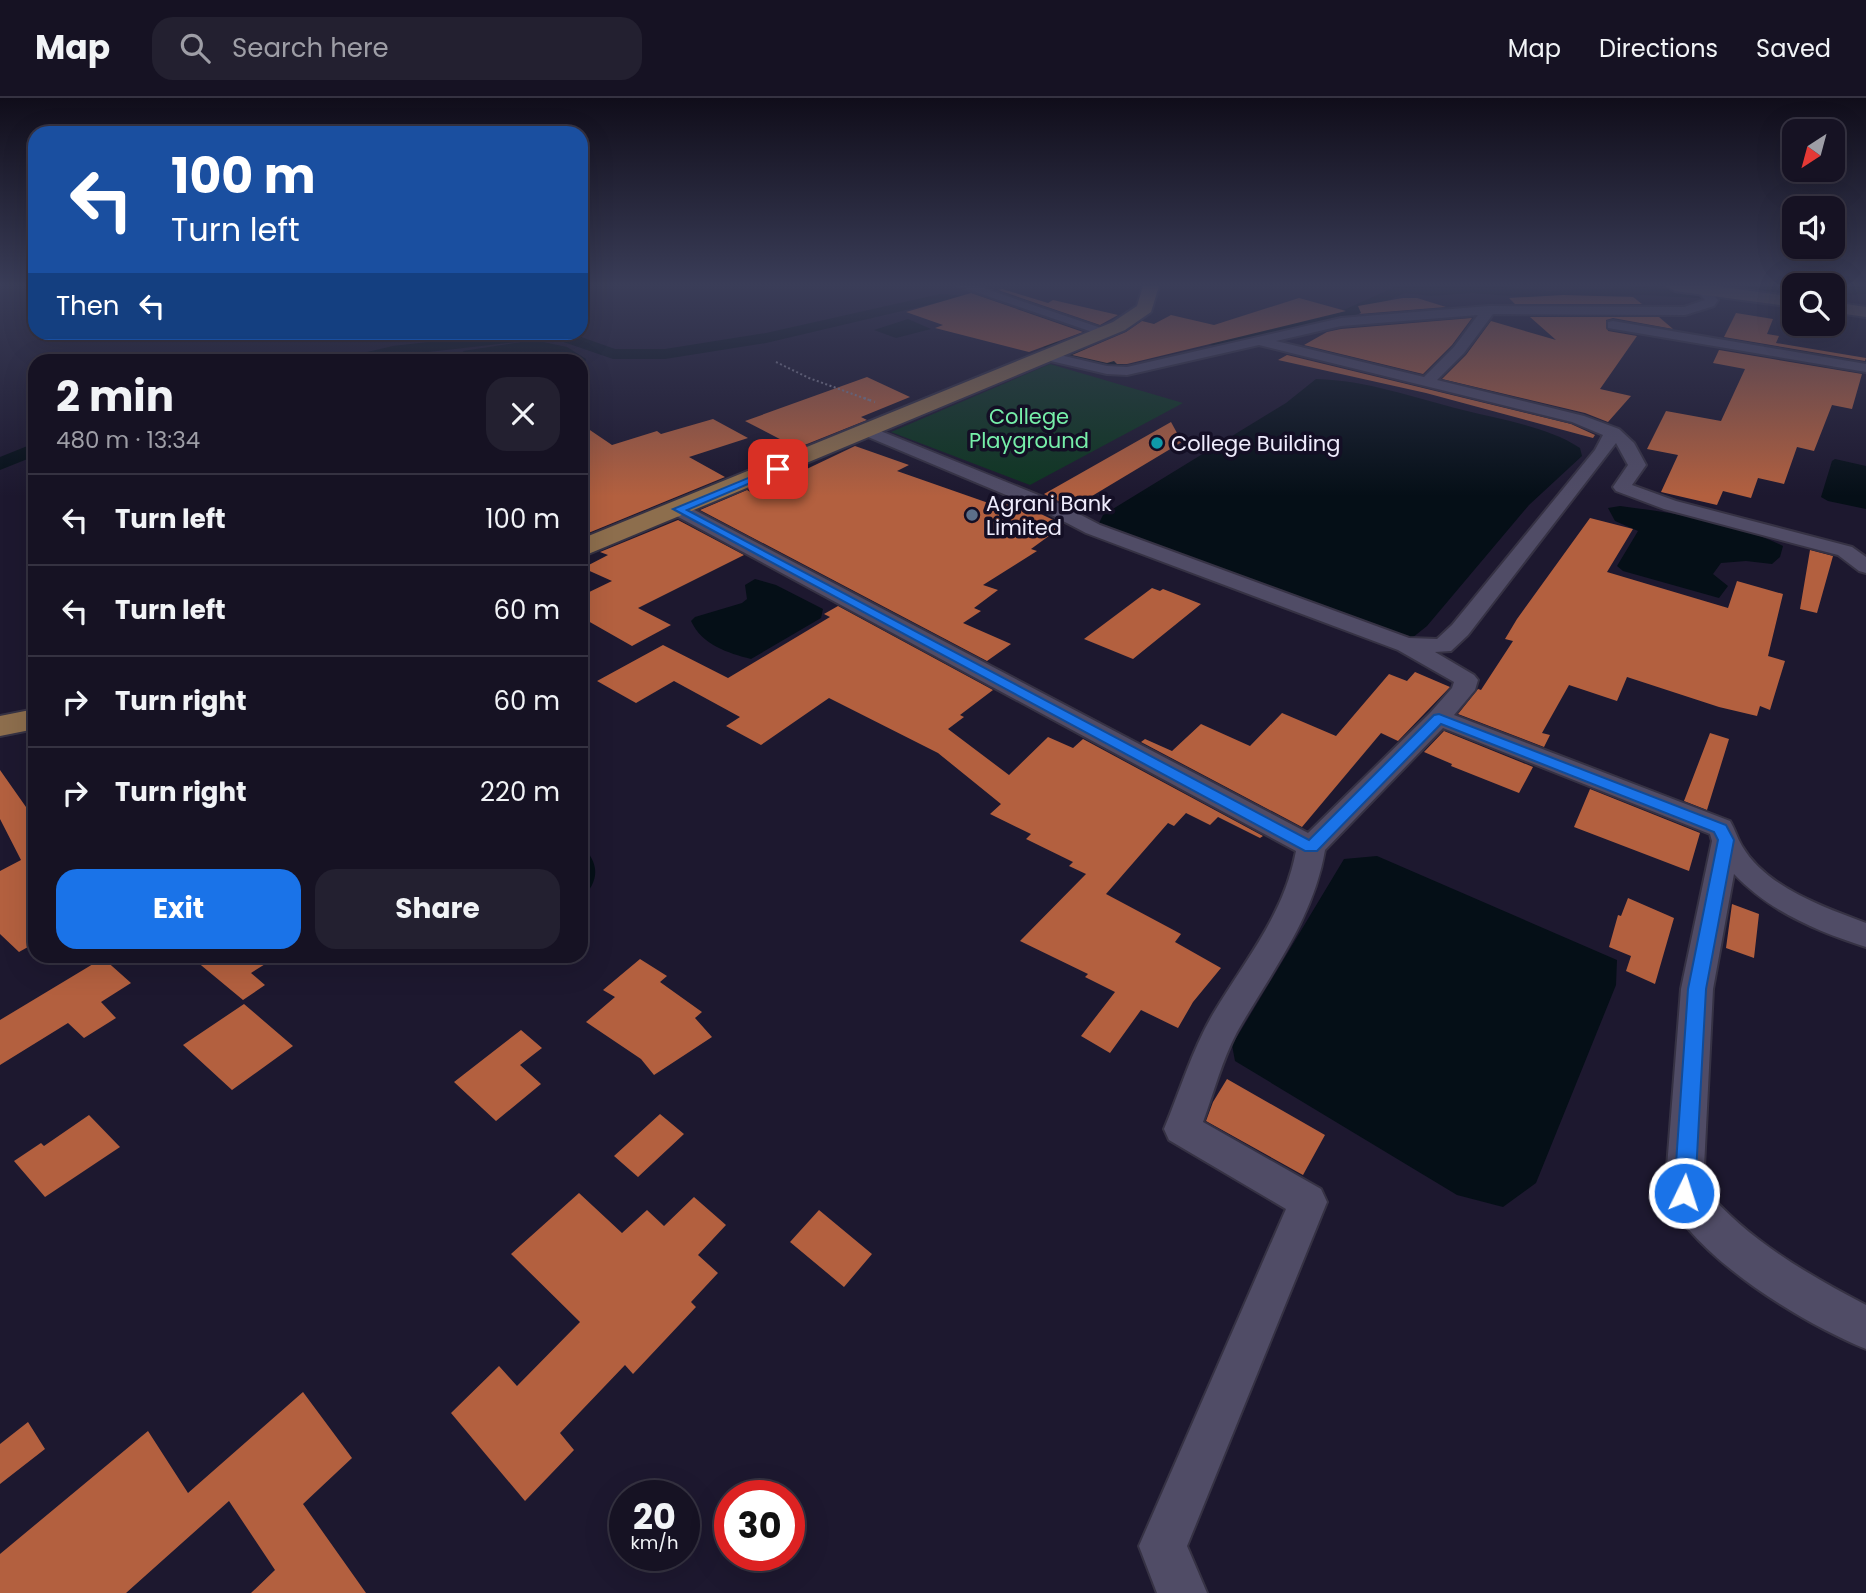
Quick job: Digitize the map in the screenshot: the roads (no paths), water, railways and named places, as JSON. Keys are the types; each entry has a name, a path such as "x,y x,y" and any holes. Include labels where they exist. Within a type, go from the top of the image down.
{"main road":[{"path":"588,546 1048,356"},
{"path":"0,726 28,720"}],"street":[{"path":"1048,356 1127,371 1195,356"},
{"path":"1320,356 1578,419 1613,432 1633,449 1637,465 1622,487 1670,505 1845,551 1866,568"},
{"path":"1427,382 1452,356"},
{"path":"1793,356 1866,368"},
{"path":"867,431 1051,507 1093,529 1406,645 1466,680 1463,690 1439,718 1311,847 1308,877 1279,939 1224,1026 1182,1129 1308,1202 1163,1546 1182,1593"},
{"path":"1406,645 1443,646 1460,630 1594,463 1613,432"},
{"path":"678,509 1311,847"},
{"path":"1439,718 1720,828 1730,851 1762,887 1803,911 1866,935"},
{"path":"1726,840 1697,989 1684,1193 1722,1238 1782,1282 1866,1328"}],"waterway":[{"path":"1089,356 1121,361"},
{"path":"0,464 28,452"}],"place":[{"name":"College Building","path":"1157,443"},
{"name":"Agrani Bank Limited","path":"972,515"}],"park label":[{"name":"College Playground","path":"1029,428"}]}
